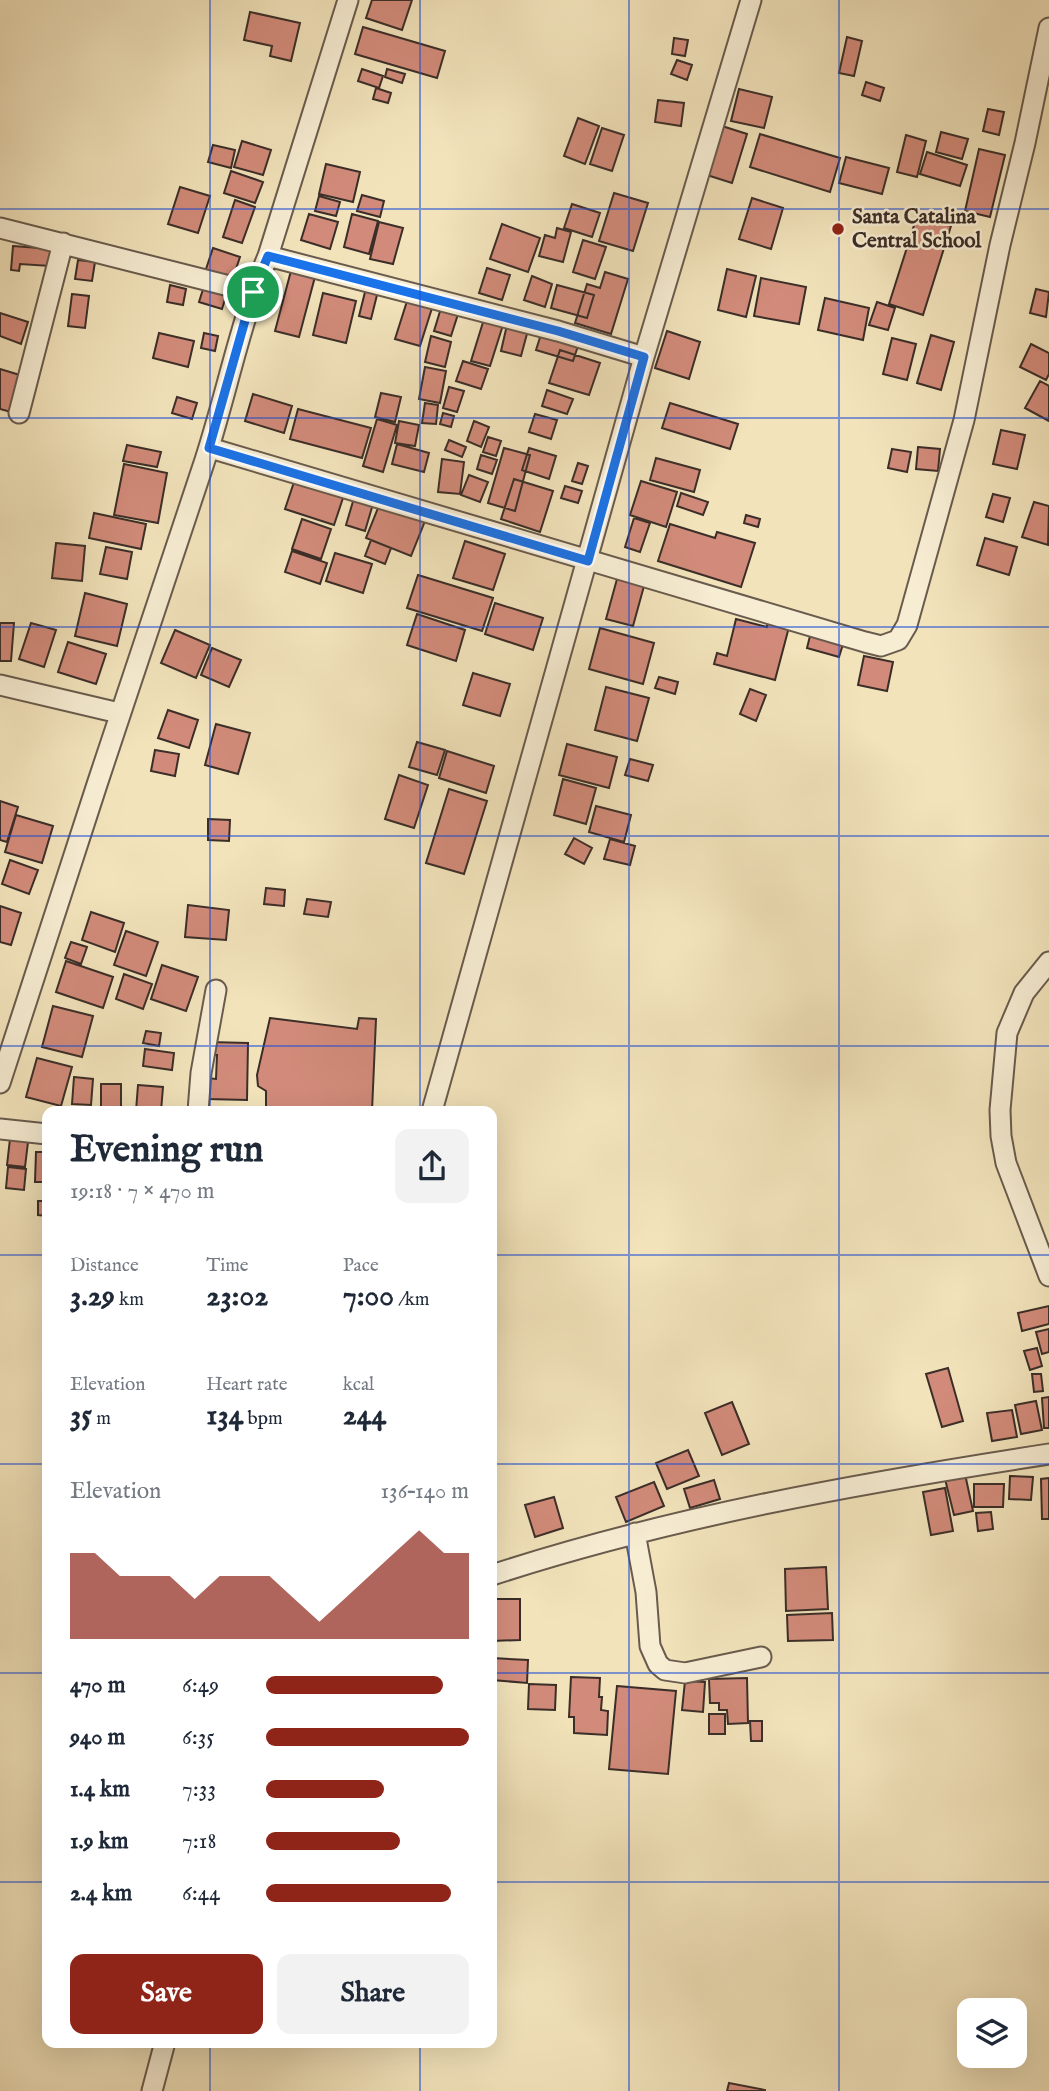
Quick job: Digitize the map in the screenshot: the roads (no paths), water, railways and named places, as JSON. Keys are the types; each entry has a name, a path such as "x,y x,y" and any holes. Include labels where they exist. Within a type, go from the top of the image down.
{"street":[{"path":"0,1083 209,448 253,292 268,256 348,0"},
{"path":"433,1106 644,357 751,0"},
{"path":"209,448 865,642 881,646 898,640 906,625 964,420 1049,28"},
{"path":"0,228 253,292"},
{"path":"19,413 64,243"},
{"path":"268,256 558,331 644,357"},
{"path":"0,685 120,712"},
{"path":"1049,962 1024,993 1007,1033 1000,1110 1006,1163 1049,1276"},
{"path":"198,1106 201,1073 216,990"},
{"path":"0,1129 42,1133"},
{"path":"497,1574 635,1533 749,1508 924,1474 1049,1454"},
{"path":"635,1533 646,1592 650,1646 658,1664 665,1670 685,1673 761,1657"},
{"path":"152,2091 163,2048"}],"place":[{"name":"Santa Catalina Central School","path":"838,229"}]}
